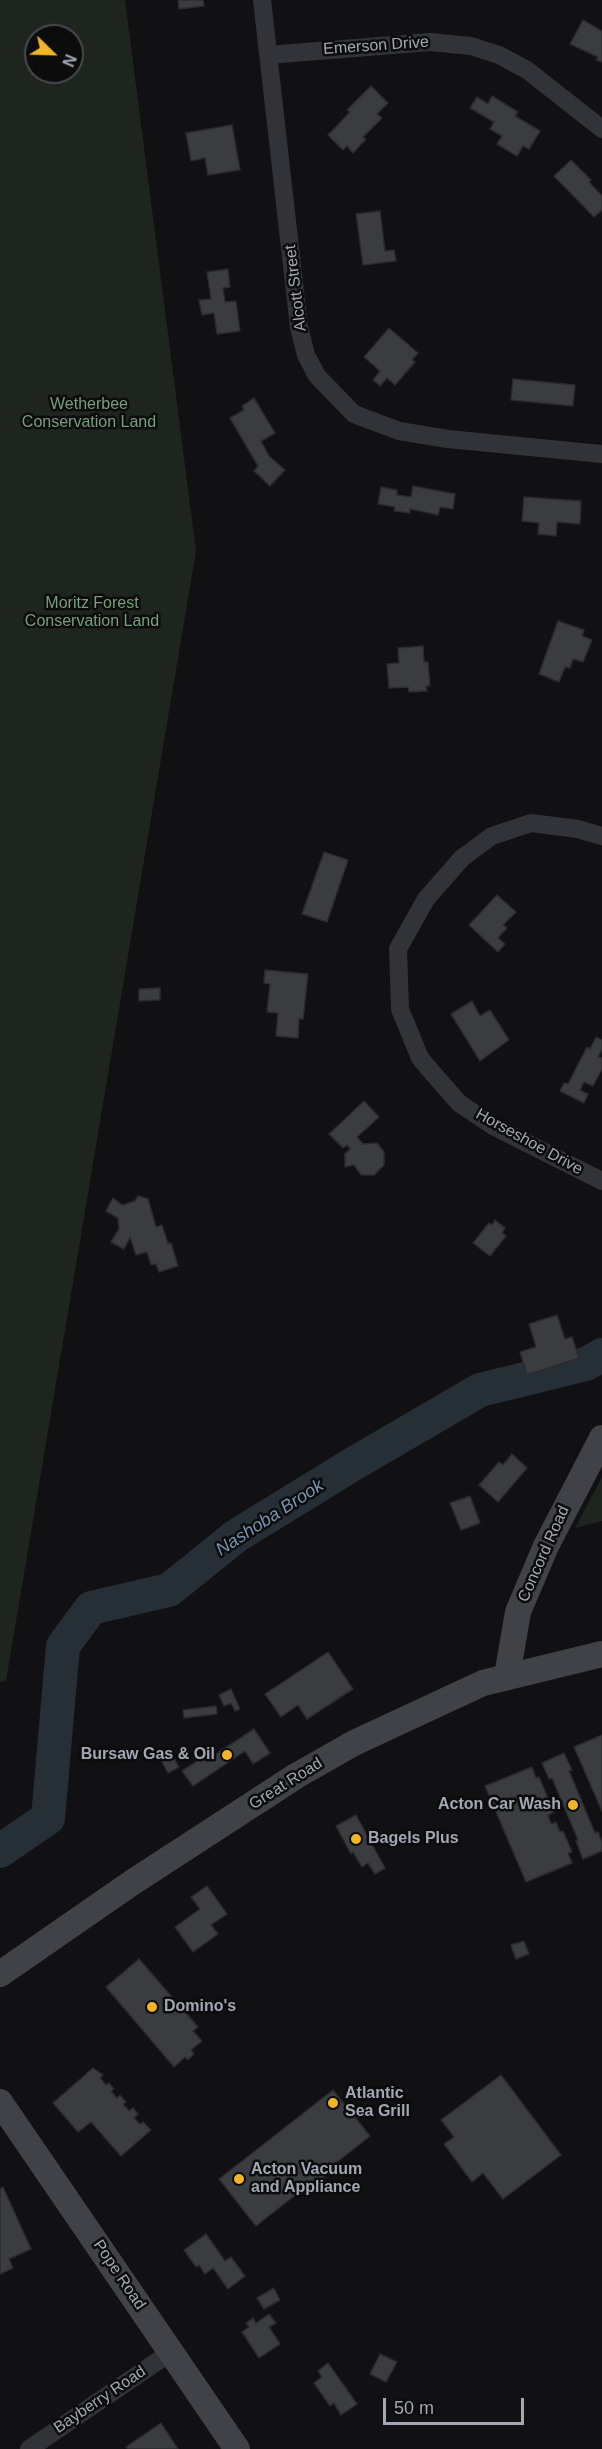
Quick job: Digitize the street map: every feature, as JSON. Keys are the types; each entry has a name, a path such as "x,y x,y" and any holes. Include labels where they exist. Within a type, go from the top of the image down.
{"main road":[{"name":"Concord Road","path":"507,1676 512,1635 518,1612 558,1520 602,1438"},
{"name":"Great Road","path":"0,1974 133,1882 296,1776 364,1738 483,1683 602,1654"},
{"name":"Pope Road","path":"0,2102 237,2449"}],"street":[{"name":"Alcott Street","path":"262,0 299,327 306,355 317,376 354,414 399,431 602,454"},
{"name":"Emerson Drive","path":"268,55 430,42 471,46 500,55 527,70 602,129"},
{"name":"Horseshoe Drive","path":"602,836 578,829 531,823 492,836 462,858 426,899 398,949 400,1010 420,1058 430,1070 459,1102 493,1126 602,1181"},
{"name":"Bayberry Road","path":"29,2449 171,2352"}],"green space":[{"name":"Moritz Forest Conservation Land","path":"0,0 125,0 196,551 6,1681 0,1682"},
{"path":"602,1477 602,1521 575,1528"}],"building":[{"path":"178,0 203,0 204,6 179,9"},
{"path":"583,20 602,31 602,62 596,60 598,57 570,44"},
{"path":"371,86 388,103 377,114 382,118 363,137 366,139 353,153 347,146 343,150 328,135 350,112 347,110"},
{"path":"492,96 518,112 515,116 540,131 529,149 523,146 517,156 497,144 502,136 490,129 494,122 470,108 477,97 488,104"},
{"path":"232,125 240,170 208,175 205,158 191,161 186,133"},
{"path":"571,160 591,180 589,182 602,196 602,210 594,217 554,176"},
{"path":"380,211 385,251 394,250 396,261 363,265 356,214"},
{"path":"228,269 230,287 223,288 225,302 236,301 240,331 217,334 214,313 202,315 199,300 211,299 207,272"},
{"path":"389,328 418,353 412,360 415,362 395,385 387,378 380,386 373,380 380,371 364,357"},
{"path":"513,379 575,385 573,406 511,400"},
{"path":"254,398 275,433 261,441 269,456 285,470 270,486 254,471 258,466 230,418 244,410 242,406"},
{"path":"413,486 455,494 453,509 440,507 438,515 410,509 410,513 394,511 395,507 378,504 381,487 397,490 397,495 411,497"},
{"path":"524,497 581,501 580,524 557,522 556,536 538,534 539,523 522,521"},
{"path":"558,621 584,630 582,636 592,640 583,662 573,659 570,668 565,667 559,682 539,674"},
{"path":"423,646 424,662 428,662 430,686 426,686 427,691 409,692 408,687 389,688 387,664 399,663 398,648"},
{"path":"324,852 348,860 327,922 302,914"},
{"path":"497,895 516,912 503,925 507,928 498,938 505,944 498,952 469,925"},
{"path":"265,970 308,974 303,1019 299,1019 298,1038 276,1036 278,1013 267,1012 270,984 264,983"},
{"path":"160,988 160,1000 139,1001 139,989"},
{"path":"472,1001 480,1016 490,1010 509,1040 480,1061 451,1014"},
{"path":"596,1037 602,1040 602,1049 598,1057 602,1058 602,1069 593,1086 584,1082 580,1090 588,1094 584,1103 560,1091 564,1083 568,1084 587,1047 590,1049"},
{"path":"364,1101 379,1117 357,1137 363,1144 377,1143 384,1152 384,1165 374,1175 361,1175 354,1165 345,1167 345,1154 350,1149 347,1145 343,1148 329,1134"},
{"path":"138,1196 148,1199 156,1227 162,1225 168,1244 171,1243 178,1266 159,1272 156,1264 151,1265 147,1252 136,1255 130,1237 124,1249 111,1242 119,1229 118,1218 106,1211 113,1198 122,1205 135,1201"},
{"path":"495,1220 505,1228 502,1233 506,1236 490,1256 473,1243 489,1223 492,1225"},
{"path":"557,1315 565,1339 572,1337 579,1358 527,1375 520,1352 536,1347 529,1324"},
{"path":"512,1454 527,1468 498,1502 479,1485 499,1462 503,1465"},
{"path":"470,1496 480,1523 461,1530 450,1503"},
{"path":"328,1652 353,1689 307,1719 298,1705 281,1717 265,1694"},
{"path":"231,1689 240,1709 235,1711 231,1703 224,1706 219,1695"},
{"path":"216,1706 217,1714 184,1718 183,1710"},
{"path":"254,1729 270,1753 253,1764 245,1751 193,1786 182,1771 205,1756 207,1760"},
{"path":"602,1735 602,1811 574,1747"},
{"path":"171,1753 179,1767 168,1773 160,1758"},
{"name":"Acton Car Wash","path":"564,1753 572,1770 569,1771 595,1833 598,1832 602,1842 602,1851 583,1859 576,1841 578,1840 552,1778 549,1779 542,1763"},
{"path":"532,1767 536,1778 539,1777 554,1812 548,1815 551,1824 556,1822 560,1832 563,1831 572,1852 568,1853 572,1863 526,1882 485,1786"},
{"name":"Bagels Plus","path":"356,1815 385,1868 375,1874 368,1863 362,1867 353,1852 351,1854 336,1826"},
{"path":"207,1886 227,1914 211,1925 218,1934 193,1952 175,1927 200,1909 191,1897"},
{"path":"524,1941 529,1954 516,1959 511,1945"},
{"name":"Domino's","path":"139,1959 198,2027 193,2031 202,2041 191,2050 194,2054 188,2060 185,2057 174,2067 106,1987"},
{"path":"93,2068 103,2075 100,2078 106,2085 109,2083 114,2089 111,2091 117,2098 120,2095 126,2102 123,2104 129,2111 133,2108 138,2114 134,2118 140,2124 143,2122 151,2130 121,2156 91,2122 78,2132 53,2103"},
{"path":"501,2075 561,2155 503,2199 483,2173 472,2182 444,2144 454,2137 441,2120"},
{"path":"333,2090 370,2136 322,2174 325,2177 315,2185 312,2182 256,2226 219,2179"},
{"path":"3,2187 31,2249 9,2259 13,2268 0,2274 0,2189"},
{"path":"206,2234 225,2261 231,2257 245,2276 228,2289 213,2268 205,2274 199,2265 196,2267 184,2250"},
{"path":"274,2288 280,2300 264,2309 257,2298"},
{"path":"269,2314 276,2323 269,2327 280,2344 259,2358 242,2332 249,2327 246,2323 253,2318 256,2323"},
{"path":"380,2354 397,2362 386,2382 370,2374"},
{"path":"328,2363 357,2404 341,2415 334,2403 330,2406 314,2383 322,2377 318,2371"},
{"path":"161,2423 178,2449 128,2449 126,2447"}],"waterway":[{"name":"Nashoba Brook","path":"0,1851 48,1818 63,1646 91,1608 169,1590 236,1536 480,1390 586,1364 602,1355"}],"place":[{"name":"Bursaw Gas & Oil","path":"227,1755"},
{"name":"Acton Car Wash","path":"573,1805"},
{"name":"Bagels Plus","path":"356,1839"},
{"name":"Domino's","path":"152,2007"},
{"name":"Atlantic Sea Grill","path":"333,2103"},
{"name":"Acton Vacuum and Appliance","path":"239,2179"}],"park label":[{"name":"Wetherbee Conservation Land","path":"89,414"}]}
